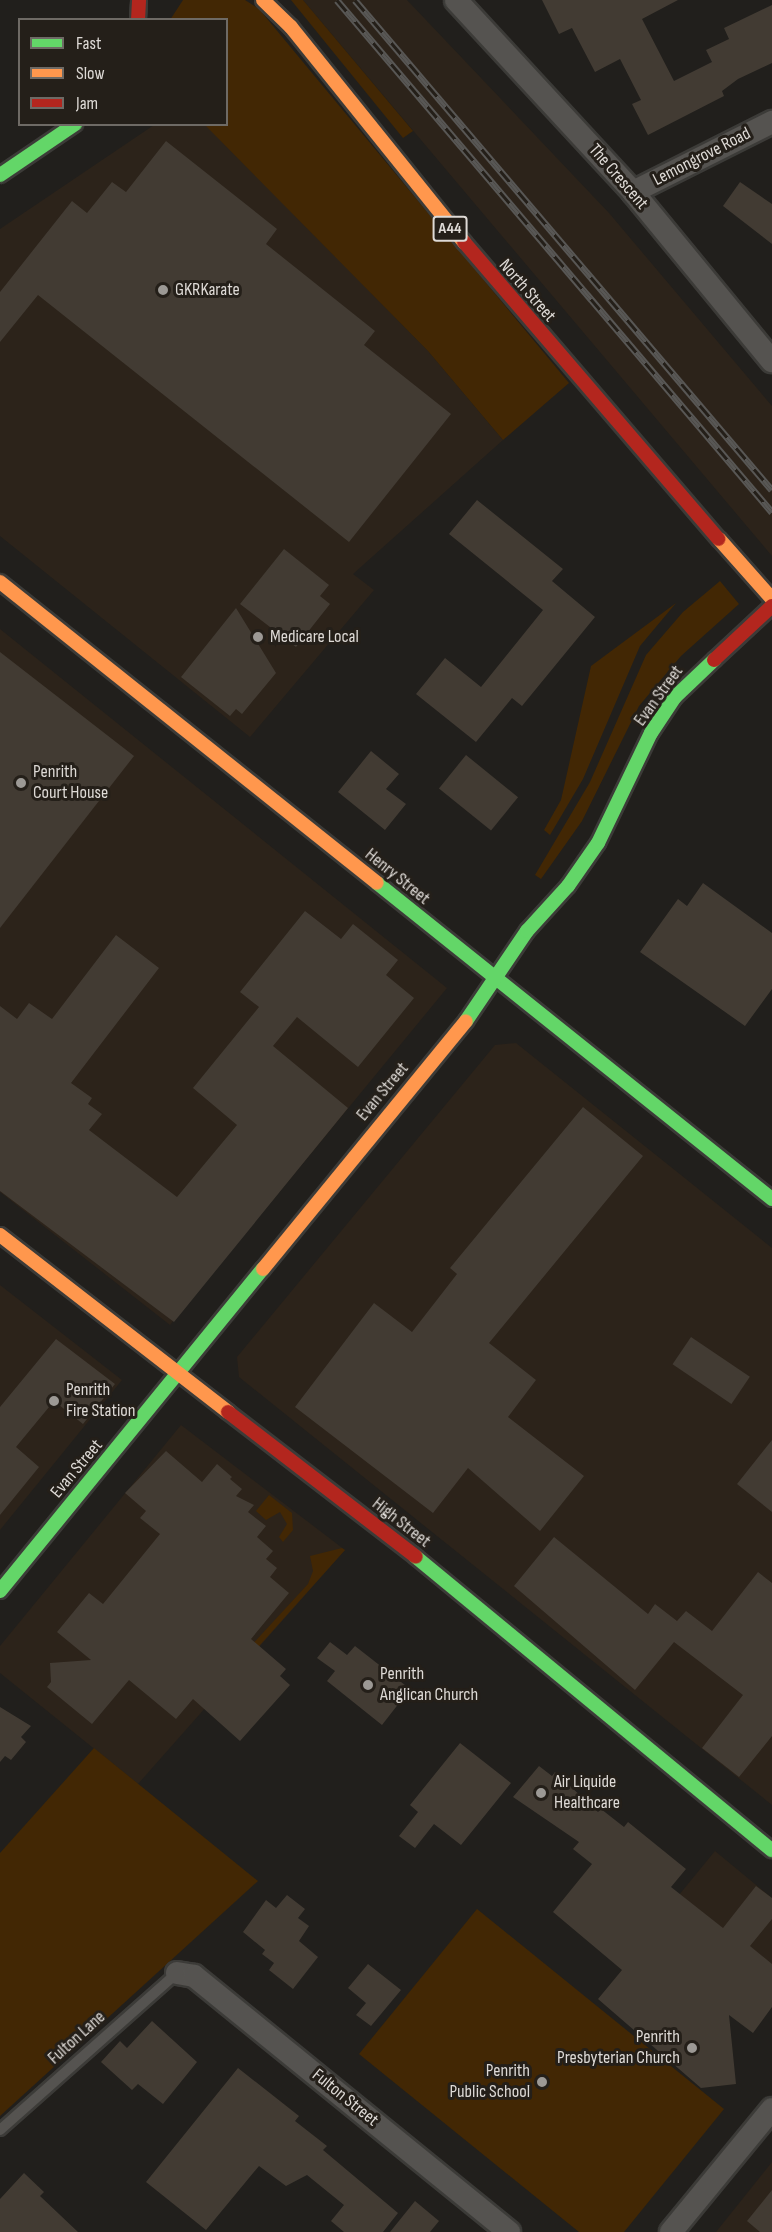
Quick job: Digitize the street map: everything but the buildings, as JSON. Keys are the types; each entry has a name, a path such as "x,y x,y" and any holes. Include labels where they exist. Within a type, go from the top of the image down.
{"main road":[{"path":"138,18 139,0"},
{"name":"North Street","path":"263,0 291,27 506,295 772,599"},
{"path":"0,175 72,126"},
{"name":"Henry Street","path":"0,582 772,1199"},
{"name":"Evan Street","path":"0,1591 473,1012 495,979 594,849 651,733 675,697 772,606"},
{"name":"High Street","path":"0,1235 428,1567 772,1850"}],"street":[{"name":"The Crescent","path":"456,0 633,192 772,361"},
{"name":"Lemongrove Road","path":"633,192 772,122"},
{"name":"Fulton Street","path":"177,1973 194,1976 509,2232"},
{"path":"671,2232 772,2109"}],"lane":[{"name":"Fulton Lane","path":"0,2130 177,1973"}],"shaded area":[{"path":"183,0 245,0 259,9 569,383 503,440 428,351 206,126 228,126 228,18 171,18"},
{"path":"291,0 303,0 413,131 403,138"},
{"path":"303,0 407,0 609,213 772,406 772,556"},
{"path":"153,126 208,126 428,351 503,440 353,574 374,590 250,737 0,536 0,229"},
{"path":"720,581 739,604 681,656 639,706 582,821 541,879 535,875 590,782 646,655 683,612"},
{"path":"676,603 640,646 583,779 550,835 544,830 561,800 591,666"},
{"path":"0,629 447,988 170,1325 0,1192"},
{"path":"516,1043 772,1248 772,1805 239,1377 237,1357 495,1045"},
{"path":"0,1285 122,1380 0,1530"},
{"path":"181,1425 345,1550 138,1784 0,1673 0,1646"},
{"path":"269,1495 292,1513 293,1530 283,1542 279,1537 287,1524 280,1512 266,1520 256,1511"},
{"path":"342,1548 345,1550 211,1700 210,1690 308,1584 313,1571 310,1556"},
{"path":"94,1748 258,1881 0,2116 0,1853"},
{"path":"715,1851 772,1898 772,1993 656,1923"},
{"name":"Penrith Public School","path":"477,1909 724,2109 624,2232 579,2232 359,2054"},
{"path":"772,2162 772,2232 716,2232"}],"railway":[{"path":"337,0 772,512"},
{"path":"355,0 772,490"}],"traffic: fast":[{"path":"0,175 72,126"},
{"path":"466,1021 527,931 568,886 598,843 651,733 675,697 714,660"},
{"path":"377,883 772,1199"},
{"path":"0,1591 263,1269"},
{"path":"416,1557 772,1850"}],"traffic: slow":[{"path":"263,0 291,27 464,242"},
{"path":"719,539 772,599"},
{"path":"0,582 377,883"},
{"path":"263,1269 466,1021"},
{"path":"0,1235 228,1412"}],"traffic: jam":[{"path":"138,18 139,0"},
{"path":"464,242 719,539"},
{"path":"714,660 772,606"},
{"path":"228,1412 416,1557"}],"place":[{"name":"GKRKarate","path":"163,290"},
{"name":"Medicare Local","path":"258,637"},
{"name":"Penrith Court House","path":"21,783"},
{"name":"Penrith Fire Station","path":"54,1401"},
{"name":"Penrith Anglican Church","path":"368,1685"},
{"name":"Air Liquide Healthcare","path":"541,1793"},
{"name":"Penrith Presbyterian Church","path":"692,2048"},
{"name":"Penrith Public School","path":"542,2082"}]}
